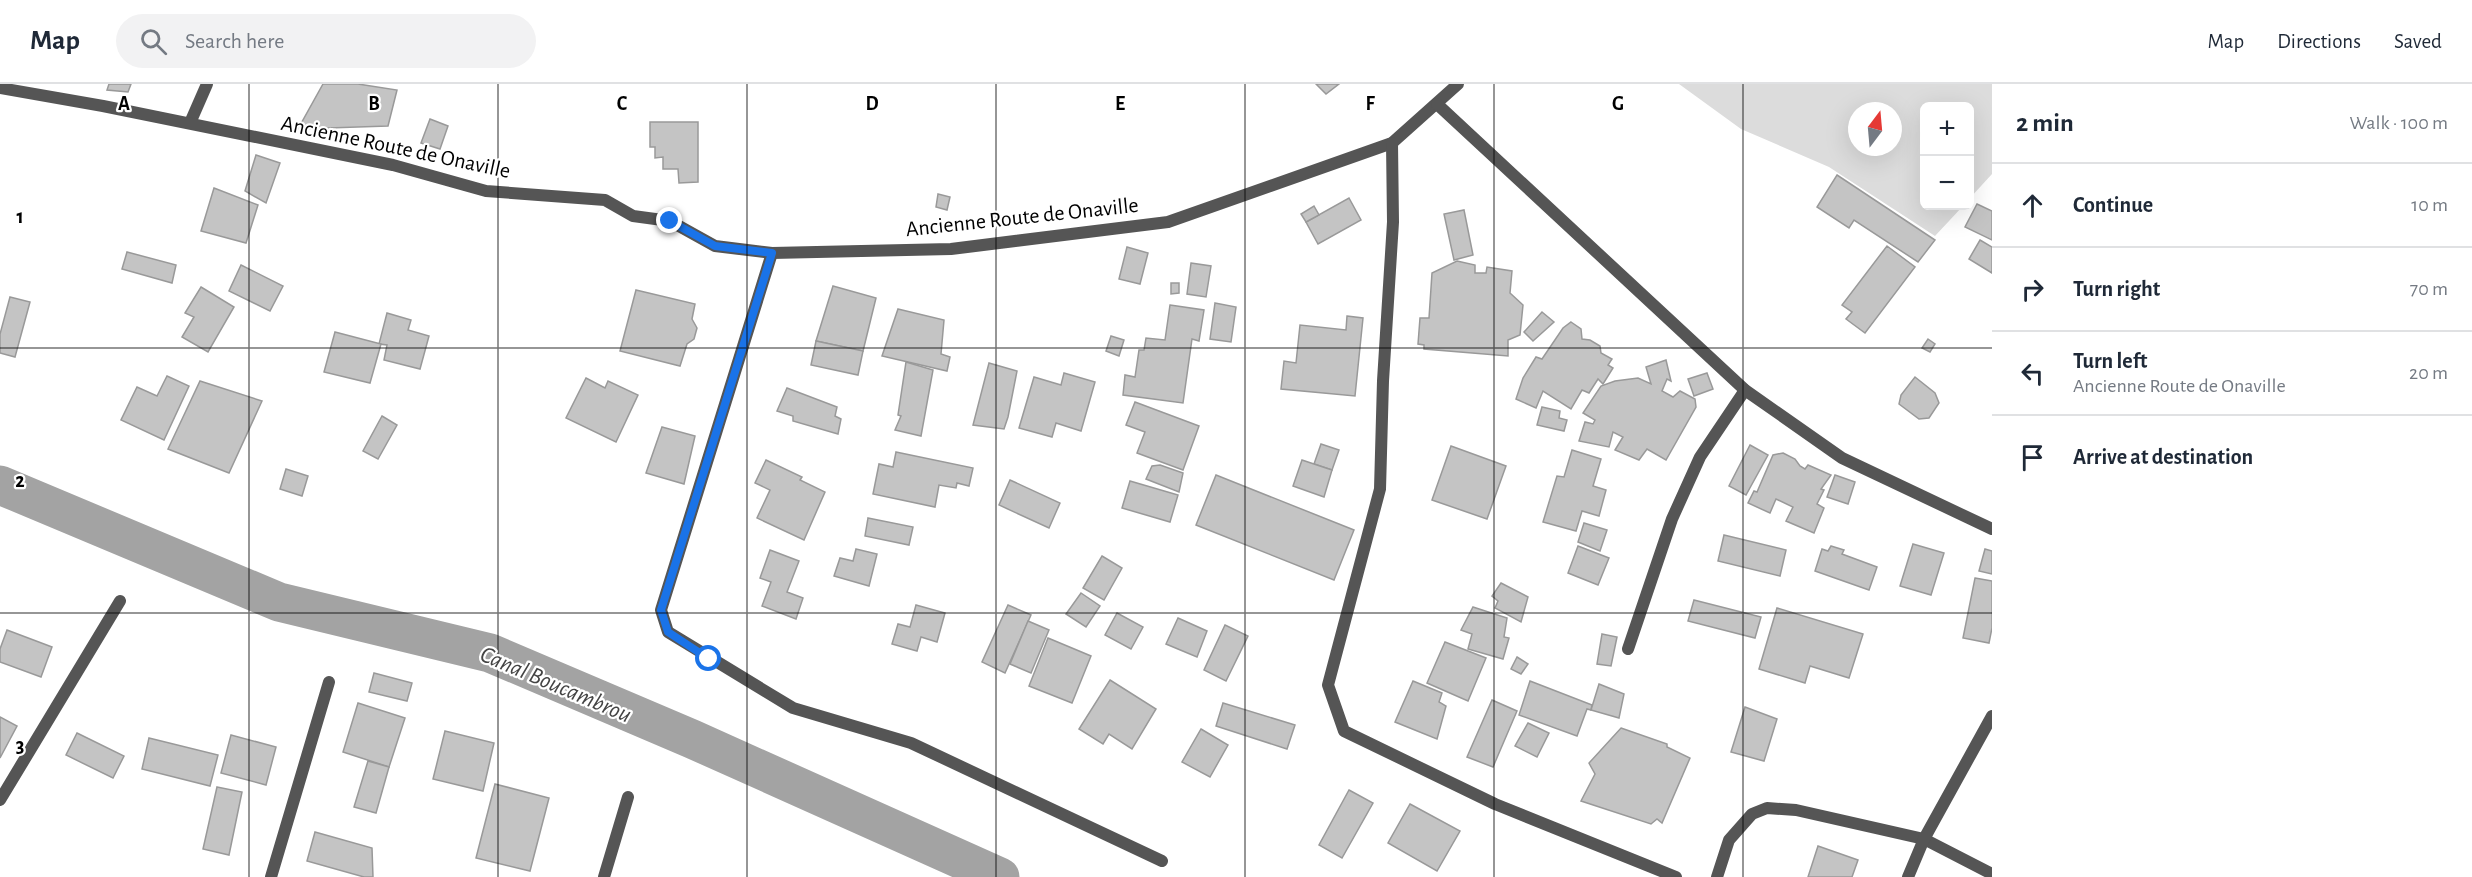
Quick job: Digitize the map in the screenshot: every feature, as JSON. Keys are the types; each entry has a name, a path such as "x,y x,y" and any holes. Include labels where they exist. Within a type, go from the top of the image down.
{"street":[{"path":"190,123 207,84"},
{"name":"Ancienne Route de Onaville","path":"0,88 190,123 393,165 486,191 605,200 633,216 670,221 715,246 772,253 951,249 1168,222 1392,143 1458,84"},
{"path":"1437,104 1745,390 1842,458 1992,529"},
{"path":"1392,143 1393,222 1383,381 1380,489 1328,686 1344,730 1495,804 1676,877"},
{"path":"772,253 661,610 668,632 793,708 911,743 1162,861"},
{"path":"1628,649 1672,519 1700,457 1745,390"},
{"path":"0,800 120,601"},
{"path":"271,877 329,682"},
{"path":"1908,877 1924,839 1992,716"},
{"path":"604,877 628,797"},
{"path":"1717,877 1729,840 1752,814 1767,808 1796,810 1924,839 1992,874"}],"shaded area":[{"path":"1679,84 1992,84 1992,174 1974,194 1974,102 1920,102 1920,210 1959,210 1935,236 1829,167 1741,129"}],"building":[{"path":"109,84 131,84 128,92 107,90"},
{"path":"323,84 358,84 397,90 388,126 298,129"},
{"path":"1316,84 1339,84 1326,94"},
{"path":"430,119 448,126 440,149 421,143"},
{"path":"650,122 698,122 698,182 679,183 678,169 663,169 663,157 655,158 655,147 650,147"},
{"path":"256,155 280,163 266,203 245,191"},
{"path":"1837,175 1935,240 1918,262 1854,220 1849,228 1817,207"},
{"path":"214,188 258,205 246,243 201,231"},
{"path":"938,194 950,197 947,210 936,207"},
{"path":"1349,198 1361,220 1318,244 1306,222"},
{"path":"1977,204 1992,211 1992,240 1965,227"},
{"path":"1314,206 1319,215 1306,222 1301,214"},
{"path":"1464,210 1473,255 1454,260 1444,214"},
{"path":"1980,240 1992,247 1992,273 1969,259"},
{"path":"1887,246 1915,267 1865,333 1846,319 1852,312 1842,305"},
{"path":"1127,247 1148,253 1140,284 1119,279"},
{"path":"127,252 176,265 172,283 122,269"},
{"path":"1457,261 1475,265 1475,273 1486,273 1487,267 1512,271 1510,293 1523,305 1520,335 1508,340 1508,356 1424,349 1424,345 1418,344 1420,318 1429,318 1432,273"},
{"path":"1191,263 1211,266 1206,297 1187,294"},
{"path":"241,265 283,286 270,311 229,291"},
{"path":"1171,283 1179,283 1179,293 1171,294"},
{"path":"833,286 876,298 863,351 816,341"},
{"path":"201,287 234,307 208,352 182,337 194,317 185,313"},
{"path":"636,290 695,304 692,319 697,328 694,339 687,344 680,366 620,351"},
{"path":"10,297 30,302 15,357 0,353 0,334"},
{"path":"1215,303 1236,307 1231,342 1210,339"},
{"path":"1170,305 1204,310 1199,341 1192,339 1183,403 1123,395 1125,375 1135,377 1139,350 1144,350 1146,338 1165,340"},
{"path":"898,309 944,320 941,354 950,357 947,371 882,356"},
{"path":"1542,312 1554,322 1533,341 1524,332"},
{"path":"387,313 411,320 408,330 429,336 420,369 384,360 387,345 379,344"},
{"path":"1347,316 1363,318 1355,396 1281,389 1284,361 1296,363 1300,325 1346,330"},
{"path":"1571,322 1581,329 1582,339 1590,340 1600,346 1601,353 1612,359 1608,365 1613,368 1603,384 1598,379 1589,393 1582,390 1571,409 1543,391 1536,408 1516,399 1523,378 1536,357 1542,359 1563,328"},
{"path":"335,332 381,344 370,383 324,372"},
{"path":"1111,336 1124,340 1119,356 1106,351"},
{"path":"1928,339 1935,344 1930,352 1922,348"},
{"path":"816,341 863,351 858,375 811,365"},
{"path":"1666,360 1671,381 1667,379 1662,391 1673,397 1680,391 1695,399 1696,407 1666,460 1647,449 1639,460 1615,450 1623,437 1613,432 1609,447 1579,441 1585,422 1593,424 1595,420 1583,413 1601,386 1615,381 1638,378 1651,384 1646,367"},
{"path":"906,362 933,370 921,436 895,430 901,416 898,415"},
{"path":"989,363 1017,371 1004,429 973,425"},
{"path":"1064,373 1095,382 1081,431 1056,423 1052,437 1019,428 1034,377 1061,385"},
{"path":"1707,373 1713,389 1694,396 1688,379"},
{"path":"167,376 189,386 164,440 121,420 137,387 157,396"},
{"path":"1915,377 1935,393 1939,403 1929,418 1919,419 1899,404 1901,395"},
{"path":"586,378 605,388 608,381 638,395 616,442 566,418"},
{"path":"200,381 262,401 229,473 168,449"},
{"path":"787,388 837,407 835,416 841,419 838,434 793,421 793,416 777,411"},
{"path":"1135,402 1199,426 1183,470 1137,453 1145,432 1126,425"},
{"path":"1542,407 1560,411 1559,418 1567,420 1564,431 1537,425"},
{"path":"382,416 397,425 378,459 363,451"},
{"path":"662,427 695,436 684,484 646,473"},
{"path":"1321,444 1339,450 1332,470 1314,464"},
{"path":"1750,445 1768,455 1746,495 1729,486"},
{"path":"1451,446 1506,466 1487,519 1432,500"},
{"path":"1572,450 1601,459 1593,486 1606,490 1599,516 1582,511 1576,531 1543,522 1557,476 1564,477"},
{"path":"896,452 973,468 969,486 957,483 956,488 939,485 935,507 873,494 879,464 893,467"},
{"path":"1783,453 1795,459 1805,469 1808,465 1831,475 1821,489 1824,490 1817,504 1824,508 1814,533 1786,521 1793,507 1776,499 1770,513 1748,503 1754,491 1757,492 1773,455"},
{"path":"766,460 802,477 800,480 825,492 804,540 757,518 770,490 755,483"},
{"path":"1302,460 1332,470 1324,497 1293,486"},
{"path":"1160,465 1183,473 1179,492 1146,479 1152,466"},
{"path":"286,469 308,476 302,496 280,489"},
{"path":"1216,475 1354,530 1334,580 1196,525"},
{"path":"1835,475 1855,482 1848,504 1827,497"},
{"path":"1010,480 1060,503 1049,528 999,505"},
{"path":"1130,481 1178,495 1170,522 1122,508"},
{"path":"868,518 913,527 909,545 865,536"},
{"path":"1584,523 1607,530 1600,551 1578,542"},
{"path":"1724,535 1786,550 1780,576 1718,561"},
{"path":"1913,544 1944,553 1931,595 1900,586"},
{"path":"1578,546 1609,558 1598,585 1568,573"},
{"path":"1831,546 1844,550 1842,554 1877,567 1869,590 1815,571 1822,549 1828,551"},
{"path":"856,549 877,554 869,586 834,576 840,558 853,561"},
{"path":"1985,549 1992,551 1992,574 1979,571"},
{"path":"770,550 799,561 787,592 803,598 796,619 762,606 771,582 760,578"},
{"path":"1102,556 1122,568 1104,600 1083,588"},
{"path":"1975,578 1992,581 1992,628 1989,643 1963,638"},
{"path":"1501,583 1528,597 1521,622 1495,608 1498,601 1492,596"},
{"path":"1081,593 1100,606 1086,627 1066,614"},
{"path":"1694,600 1761,617 1755,638 1688,621"},
{"path":"916,605 945,613 937,642 921,637 917,651 892,644 898,624 910,627"},
{"path":"1008,605 1031,615 1005,673 982,662"},
{"path":"1473,607 1507,618 1504,637 1509,638 1503,659 1468,649 1472,634 1461,630"},
{"path":"1777,608 1863,634 1849,678 1810,666 1805,683 1759,669"},
{"path":"1117,613 1143,627 1131,649 1105,635"},
{"path":"1178,618 1207,631 1197,657 1166,644"},
{"path":"1028,621 1049,630 1031,673 1010,664"},
{"path":"1225,625 1248,636 1226,681 1204,670"},
{"path":"7,630 52,647 41,677 0,662 0,649"},
{"path":"1602,634 1617,637 1611,666 1597,664"},
{"path":"1048,638 1091,656 1072,703 1029,686"},
{"path":"1445,642 1486,658 1468,701 1427,683"},
{"path":"1517,657 1528,664 1521,674 1511,669"},
{"path":"374,673 412,683 407,701 369,692"},
{"path":"1110,680 1156,709 1132,749 1109,734 1103,744 1079,729"},
{"path":"1413,681 1442,693 1439,702 1446,706 1437,739 1395,722"},
{"path":"1530,681 1592,705 1591,710 1587,709 1577,736 1519,715"},
{"path":"1599,684 1624,694 1619,718 1591,710"},
{"path":"1492,700 1517,711 1493,767 1467,757"},
{"path":"358,703 405,718 389,767 343,752"},
{"path":"1223,703 1295,725 1287,749 1216,726"},
{"path":"1745,707 1777,719 1764,761 1731,752"},
{"path":"0,717 17,726 0,758"},
{"path":"1528,723 1549,733 1537,757 1515,746"},
{"path":"1621,728 1667,744 1667,747 1690,758 1662,823 1657,819 1651,824 1581,801 1595,774 1589,763"},
{"path":"1201,729 1228,745 1210,777 1182,762"},
{"path":"445,731 494,743 483,791 433,779"},
{"path":"77,733 124,756 113,778 66,755"},
{"path":"231,735 276,747 266,785 221,773"},
{"path":"149,738 218,755 210,786 142,769"},
{"path":"368,761 389,767 376,813 354,807"},
{"path":"495,784 549,798 530,871 476,858"},
{"path":"217,787 242,792 229,855 203,849"},
{"path":"1349,790 1373,803 1342,858 1319,845"},
{"path":"1410,804 1460,831 1437,871 1388,843"},
{"path":"315,832 372,848 373,877 364,877 307,861"},
{"path":"1818,846 1858,860 1852,877 1808,877"}],"waterway":[{"name":"Canal Boucambrou","path":"0,485 279,602 490,653 692,739 1000,877"}],"route":[{"path":"670,221 715,246 772,253 661,610 668,632 709,659"}]}
